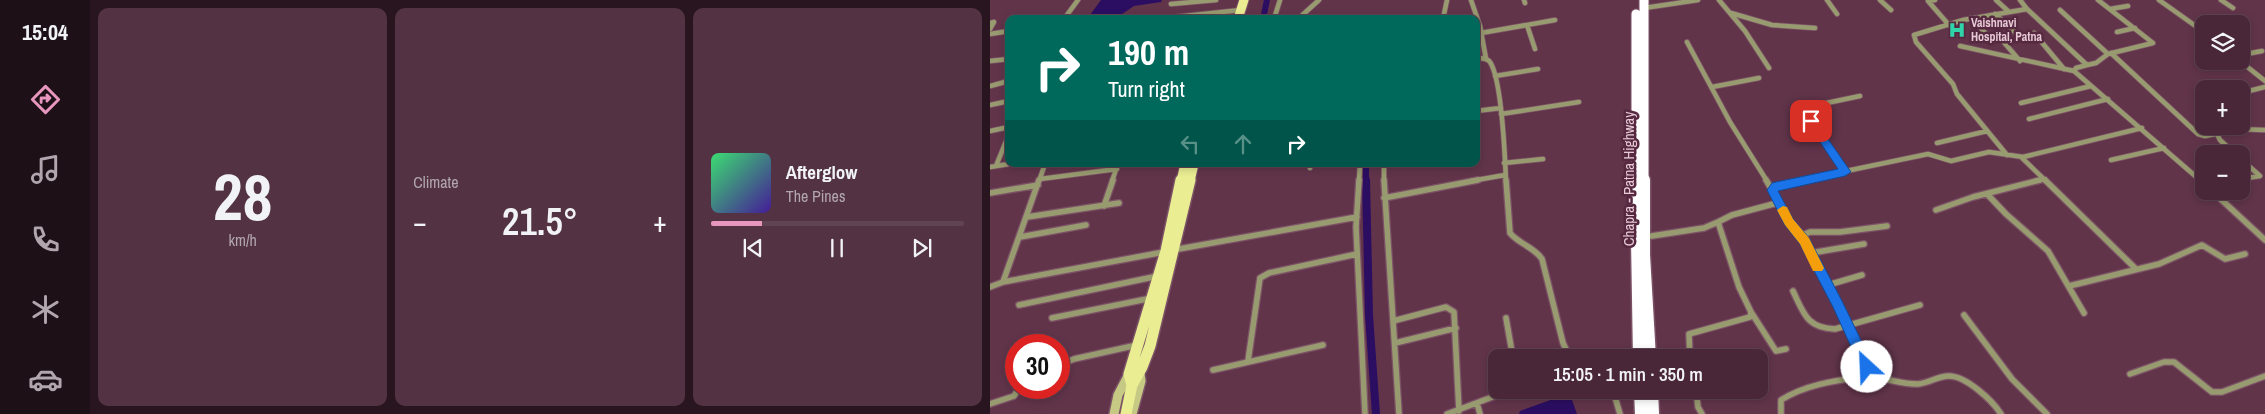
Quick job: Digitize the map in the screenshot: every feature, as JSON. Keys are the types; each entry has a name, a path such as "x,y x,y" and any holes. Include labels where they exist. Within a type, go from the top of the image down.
{"highway":[{"name":"Chapra - Patna Highway","path":"1641,3 1644,259 1649,349"},
{"name":"Chapra - Patna Highway","path":"1639,349 1636,252 1641,3"},
{"path":"1640,399 1641,414"},
{"path":"1652,399 1653,414"}],"main road":[{"path":"1238,0 1238,15"},
{"path":"1235,15 1244,0"},
{"path":"1133,381 1137,344 1159,276 1170,251 1184,167"},
{"path":"1126,414 1133,381 1193,167"}],"street":[{"path":"1067,15 1078,0"},
{"path":"1170,4 1216,0"},
{"path":"1275,15 1280,0"},
{"path":"1302,15 1319,0"},
{"path":"1444,15 1447,0"},
{"path":"1471,0 1476,15"},
{"path":"1641,3 1698,0"},
{"path":"1719,0 1745,31 1769,68"},
{"path":"1827,0 1837,14"},
{"path":"1880,0 1891,10"},
{"path":"1927,0 1935,0"},
{"path":"1927,0 1949,25"},
{"path":"1996,0 2008,11"},
{"path":"2020,0 2027,9 2087,65"},
{"path":"2074,71 2096,63 2109,53 2152,43 2098,0"},
{"path":"2158,0 2195,26"},
{"path":"2221,0 2233,8"},
{"path":"2110,9 2128,6"},
{"path":"2007,155 1956,94 1953,84 1914,39 1914,35 1972,18 2027,9"},
{"path":"1192,15 1238,10"},
{"path":"2060,10 2195,131"},
{"path":"1731,13 1766,25 1787,28 1815,28"},
{"path":"1995,14 2017,34"},
{"path":"1972,18 1992,39"},
{"path":"1481,32 1555,20"},
{"path":"990,23 994,22 990,29"},
{"path":"1527,25 1535,49"},
{"path":"2117,32 2135,28"},
{"path":"1480,29 1486,59 1492,67 1495,76 1501,111 1510,233 1520,243 1539,254 1545,264 1566,349"},
{"path":"990,34 1005,32"},
{"path":"2034,32 2064,69"},
{"path":"2002,40 2020,61"},
{"path":"1687,42 1744,146 1772,190 1789,222 1810,253 1867,367 1865,373 1861,376 1816,385 1788,395 1782,400 1781,414"},
{"path":"1960,46 2020,61 2074,71 2195,176"},
{"path":"2250,53 2262,51"},
{"path":"1480,58 1486,59"},
{"path":"990,62 1005,60"},
{"path":"1495,76 1538,69"},
{"path":"2250,69 2265,81"},
{"path":"1712,87 1759,78"},
{"path":"990,86 1005,82"},
{"path":"2021,103 2091,86"},
{"path":"2250,91 2265,87"},
{"path":"1845,172 1803,108 1860,96"},
{"path":"2029,119 2108,99"},
{"path":"990,105 1005,102"},
{"path":"1480,111 1501,111 1579,102"},
{"path":"1772,190 1776,186 1928,154 1951,161 1989,152 2000,152 2021,157 2142,128"},
{"path":"990,131 1005,129"},
{"path":"2250,130 2265,130"},
{"path":"1937,143 1987,131"},
{"path":"2216,135 2226,145"},
{"path":"993,166 1005,142"},
{"path":"2111,160 2164,148"},
{"path":"2021,157 2046,179 2136,269"},
{"path":"1504,163 1543,159"},
{"path":"1003,282 1044,167"},
{"path":"990,193 1113,167"},
{"path":"1104,206 1118,167"},
{"path":"1360,167 1356,216 1365,414"},
{"path":"1384,167 1388,266 1399,414"},
{"path":"2250,167 2260,176 2250,178"},
{"path":"1384,198 1505,175"},
{"path":"1936,210 1974,197 2046,179"},
{"path":"1988,195 2006,214 2048,251 2084,313"},
{"path":"2222,200 2265,240"},
{"path":"1645,237 1704,228 1732,215 1764,208 1778,202"},
{"path":"1027,218 1119,203"},
{"path":"990,287 1003,282 1356,216"},
{"path":"1718,222 1739,286 1751,312 1772,348 1780,351 1786,350"},
{"path":"1020,237 1086,225"},
{"path":"1800,236 1810,232 1840,232 1887,226"},
{"path":"1810,253 1864,244"},
{"path":"2069,286 2164,262 2202,245 2225,259 2245,254"},
{"path":"1248,361 1257,288 1260,278 1268,272 1357,254"},
{"path":"1828,286 1862,275"},
{"path":"1019,305 1159,276"},
{"path":"1793,291 1807,318 1816,327 1835,329 1920,304"},
{"path":"1052,318 1152,298"},
{"path":"1393,321 1446,307 1454,312 1459,411"},
{"path":"1689,349 1689,334 1745,319 1750,317 1751,312"},
{"path":"1964,315 2012,379 2047,414"},
{"path":"1506,318 1511,349"},
{"path":"1395,343 1456,328"},
{"path":"1070,361 1137,344"},
{"path":"1213,370 1323,345"},
{"path":"2130,374 2164,362 2174,362 2206,389 2217,393 2265,376"},
{"path":"1865,373 1916,383 1925,383 1949,376 1956,377 1988,398 2001,414"},
{"path":"1114,414 1118,395 1133,381 1141,381 1132,414"},
{"path":"990,404 1009,399"},
{"path":"1447,414 1488,399"},
{"path":"1615,399 1620,414"},
{"path":"1697,399 1698,407 1702,414"},
{"path":"1478,403 1480,414"}],"shaded area":[{"path":"1101,0 1162,0 1161,2 1134,6 1120,15 1090,15"},
{"path":"1553,399 1564,399 1572,400 1577,414 1519,414 1520,411"}],"waterway":[{"path":"1264,15 1267,0"},
{"path":"1366,167 1366,180"},
{"path":"1366,180 1369,315 1376,414"}],"slow traffic":[{"path":"1783,210 1792,228 1804,241 1817,268"}],"place":[{"name":"Vaishnavi Hospital, Patna","path":"1957,30"}],"route":[{"path":"1811,121 1845,172 1776,186 1772,190 1792,228 1804,241 1838,305 1867,367"}]}
